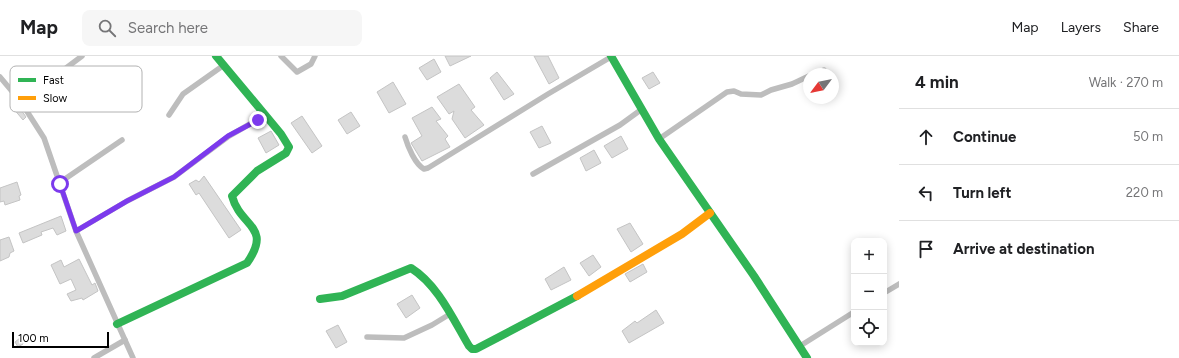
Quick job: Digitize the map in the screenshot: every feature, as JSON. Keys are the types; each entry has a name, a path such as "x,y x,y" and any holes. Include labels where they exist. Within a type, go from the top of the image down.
{"street":[{"path":"117,324 247,263 251,258 258,241 253,227 236,208 232,201 232,196 257,171 286,153 289,147 281,134 216,56"},
{"path":"281,56 297,72 311,64 315,56"},
{"path":"68,66 80,57"},
{"path":"405,137 407,145 419,165 424,169 428,168 611,57 659,139 754,276 807,358"},
{"path":"169,115 183,94 224,65"},
{"path":"0,77 10,89"},
{"path":"659,139 727,92 734,91 741,94 761,95 803,79"},
{"path":"76,231 127,201 174,177 228,136 258,120 260,117 259,109"},
{"path":"533,174 620,125 642,109"},
{"path":"27,112 44,138 76,231 133,358"},
{"path":"60,184 122,140"},
{"path":"320,299 342,296 411,268 417,270 430,285 450,314 469,346 472,349 476,349 566,303 687,231 710,213"},
{"path":"887,291 899,284"},
{"path":"367,337 404,338 432,326 450,314"},
{"path":"800,346 851,314"},
{"path":"94,358 125,340"}],"building":[{"path":"445,56 471,56 450,66"},
{"path":"534,56 548,56 559,78 549,84"},
{"path":"434,59 441,72 427,80 419,68"},
{"path":"497,72 514,94 504,100 490,78"},
{"path":"653,72 660,83 649,89 642,78"},
{"path":"393,82 406,104 389,113 377,92"},
{"path":"459,84 475,107 471,110 484,125 465,138 452,119 454,111 449,114 437,97"},
{"path":"432,107 441,119 436,121 448,136 445,139 450,147 422,161 411,143 422,136 412,118"},
{"path":"16,112 23,112 26,117 23,120"},
{"path":"351,112 360,126 347,134 338,120"},
{"path":"302,116 322,146 312,153 291,123"},
{"path":"542,126 551,143 539,148 530,132"},
{"path":"271,131 279,145 266,153 258,138"},
{"path":"621,136 628,149 612,158 604,146"},
{"path":"594,150 601,163 586,171 580,158"},
{"path":"204,176 241,230 229,238 199,193 196,195 189,184 196,180 199,182"},
{"path":"17,182 21,195 19,196 20,200 5,205 4,201 0,202 0,188"},
{"path":"61,216 66,231 57,235 53,228 41,232 42,235 23,243 19,233"},
{"path":"630,223 643,244 631,252 617,229"},
{"path":"9,237 14,251 10,253 9,257 0,261 0,240"},
{"path":"593,255 601,267 589,276 580,263"},
{"path":"79,259 92,285 95,283 98,291 83,300 82,298 71,301 67,294 76,290 71,279 60,284 51,265 61,260 64,267"},
{"path":"643,264 647,272 630,282 625,274"},
{"path":"564,267 571,280 551,290 545,279"},
{"path":"412,295 420,308 406,318 397,304"},
{"path":"656,310 664,323 629,343 622,331 635,321 637,323"},
{"path":"338,325 347,342 336,348 326,331"},
{"path":"20,338 23,344 18,347 15,342"}],"traffic: fast":[{"path":"117,324 247,263 254,251 257,241 256,234 241,214 232,196 257,171 286,153 289,147 281,134 216,56"},
{"path":"611,56 659,139 754,276 807,358"},
{"path":"320,299 342,296 411,268 421,275 437,293 469,346 472,349 476,349 577,296"}],"traffic: slow":[{"path":"577,296 682,234 710,213"}],"route":[{"path":"60,184 76,231 127,201 174,177 196,162 228,136 258,120"}]}
